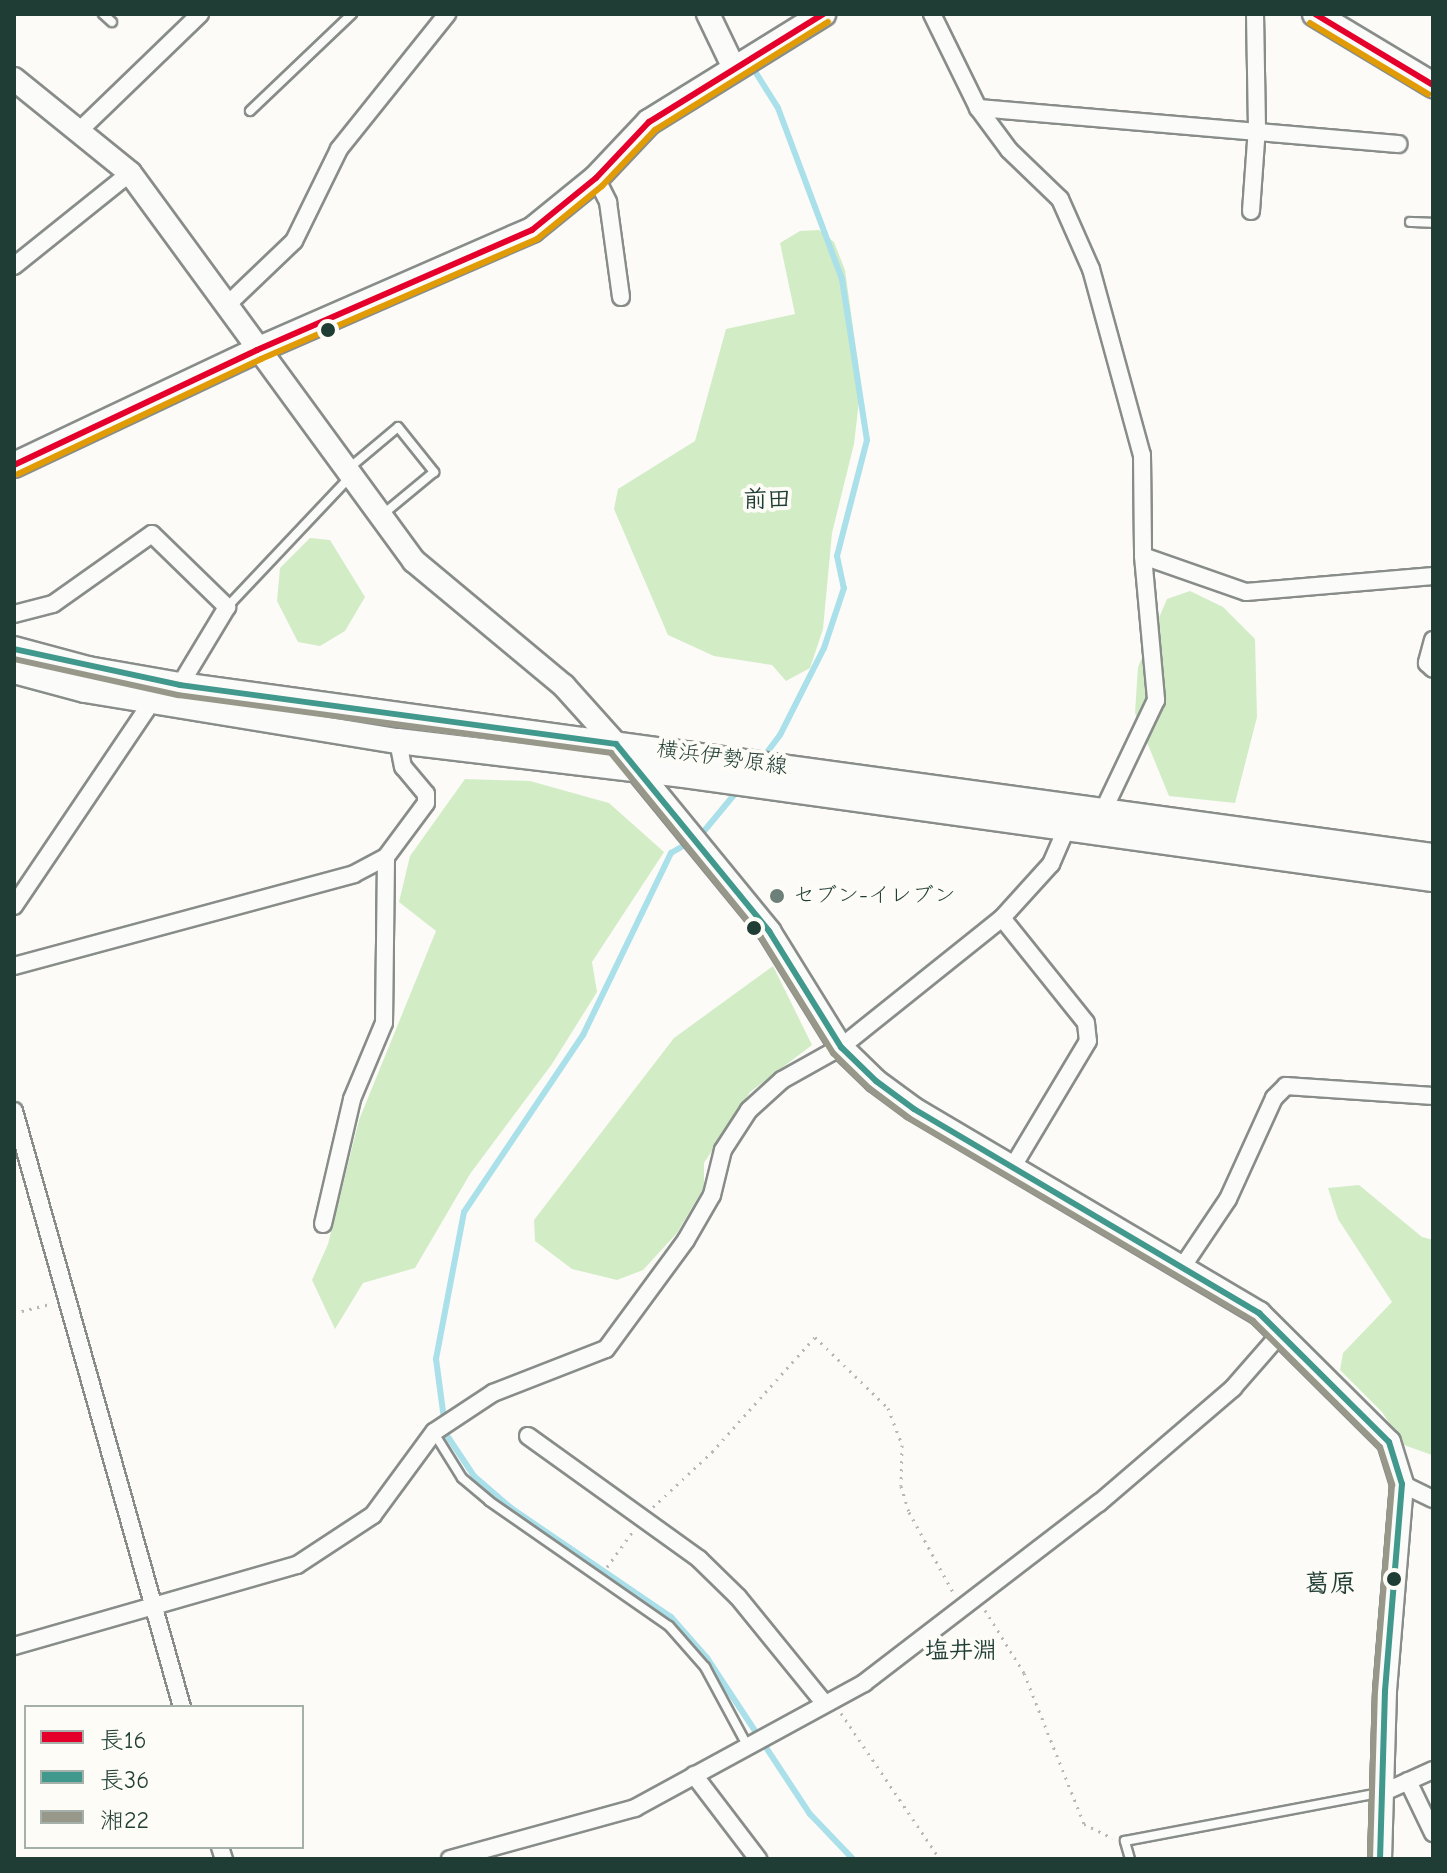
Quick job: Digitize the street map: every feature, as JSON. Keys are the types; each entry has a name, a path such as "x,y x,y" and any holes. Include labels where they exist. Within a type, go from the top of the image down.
{"main road":[{"path":"14,465 257,350 504,245 563,209 649,122 733,66 823,14"},
{"path":"1315,14 1433,85"},
{"name":"横浜伊勢原線","path":"14,649 88,669 180,685 1433,856"},
{"name":"横浜伊勢原線","path":"14,671 147,700 398,741 1067,827 1433,879"}],"street":[{"path":"80,130 200,14"},
{"path":"226,306 294,241 339,149 447,14"},
{"path":"708,14 733,66"},
{"path":"932,14 978,108 1009,150 1060,199 1091,269 1142,455 1143,556 1156,700 1103,811"},
{"path":"1251,211 1257,128 1255,14"},
{"path":"14,79 130,173 346,475 414,561 564,686 616,744 769,931 841,1047 914,1109 1259,1313 1389,1442 1402,1484 1380,1859"},
{"path":"978,108 1257,128 1398,144"},
{"path":"14,266 130,173"},
{"path":"596,178 608,202 621,297"},
{"path":"14,614 53,604 152,534 227,607 180,685"},
{"path":"1143,556 1246,592 1433,576"},
{"path":"1433,640 1427,663 1433,669"},
{"path":"14,906 140,720 147,700"},
{"path":"14,966 354,874 386,857 426,803 426,794 403,767 398,741"},
{"path":"14,1646 297,1565 373,1515 434,1432 493,1393 606,1349 686,1240 712,1195 723,1150 749,1110 782,1080 841,1047 1002,918 1051,864 1067,827"},
{"path":"323,1224 352,1099 384,1023 386,857"},
{"path":"1002,918 1086,1023 1088,1041 1012,1168"},
{"path":"1181,1269 1228,1199 1274,1098 1286,1086 1433,1096"},
{"path":"14,1111 181,1705"},
{"path":"450,1859 635,1808 864,1683 971,1603 1233,1388 1281,1333"},
{"path":"528,1436 574,1473 644,1516 738,1597 828,1701"},
{"path":"1402,1484 1433,1499"},
{"path":"1382,1793 1433,1770"},
{"path":"694,1775 758,1859"},
{"path":"1408,1781 1433,1833"}],"lane":[{"path":"103,14 112,22"},
{"path":"250,111 352,14"},
{"path":"1410,222 1433,223"},
{"path":"227,607 346,475 398,427 434,472 379,517"},
{"path":"434,1432 462,1478 678,1636 705,1667 747,1745"},
{"path":"1130,1859 1125,1841 1382,1793"}],"path":[{"path":"14,1313 65,1300"},
{"path":"599,1577 644,1516 712,1452 815,1337 888,1408 902,1445 901,1486 909,1512 932,1561 971,1603 1024,1673 1084,1824 1125,1841"},
{"path":"828,1701 940,1859"}],"green space":[{"path":"819,230 834,242 845,270 861,384 854,444 832,533 823,629 810,668 786,681 772,665 714,656 668,635 614,509 618,489 695,441 726,329 795,314 780,243 800,231"},
{"path":"310,538 330,540 365,597 345,631 320,646 298,642 277,601 280,568"},
{"path":"1190,591 1223,607 1255,639 1257,717 1235,803 1169,796 1135,713 1138,667 1167,599"},
{"path":"465,779 530,781 609,803 664,852 592,962 597,992 552,1064 470,1174 415,1268 363,1283 335,1329 312,1280 328,1244 359,1120 436,931 399,902 410,856"},
{"path":"773,966 812,1045 750,1092 704,1163 704,1187 677,1233 643,1270 617,1280 572,1269 535,1241 534,1220 674,1038"},
{"path":"1359,1185 1422,1237 1433,1240 1432,1455 1404,1445 1382,1412 1340,1370 1343,1353 1392,1302 1338,1219 1328,1188"}],"waterway":[{"path":"756,73 778,108 842,279 867,440 837,556 844,588 824,648 780,735 762,759"},
{"path":"700,836 738,790"},
{"path":"690,842 671,853 583,1035 464,1212 436,1359 446,1434 474,1476 511,1508 671,1617 707,1658 810,1814 853,1859"}],"transit line":[{"name":"長16","path":"14,465 257,350 532,230 596,178 649,122 823,14"},
{"name":"長16","path":"1315,14 1433,85"},
{"path":"18,474 261,359 537,239 602,186 655,130 828,22"},
{"path":"1310,23 1428,94"},
{"name":"長36","path":"14,649 180,685 616,744 769,931 841,1047 876,1081 914,1109 1259,1313 1389,1442 1402,1484 1385,1691 1380,1859"},
{"name":"湘22","path":"14,659 178,695 611,753 761,937 833,1053 869,1088 909,1118 1253,1321 1380,1447 1392,1485 1375,1690 1370,1859"}],"place":[{"name":"セブン-イレブン","path":"777,896"}],"district":[{"name":"前田","path":"767,500"},
{"name":"葛原","path":"1330,1585"},
{"name":"塩井淵","path":"961,1651"}]}
